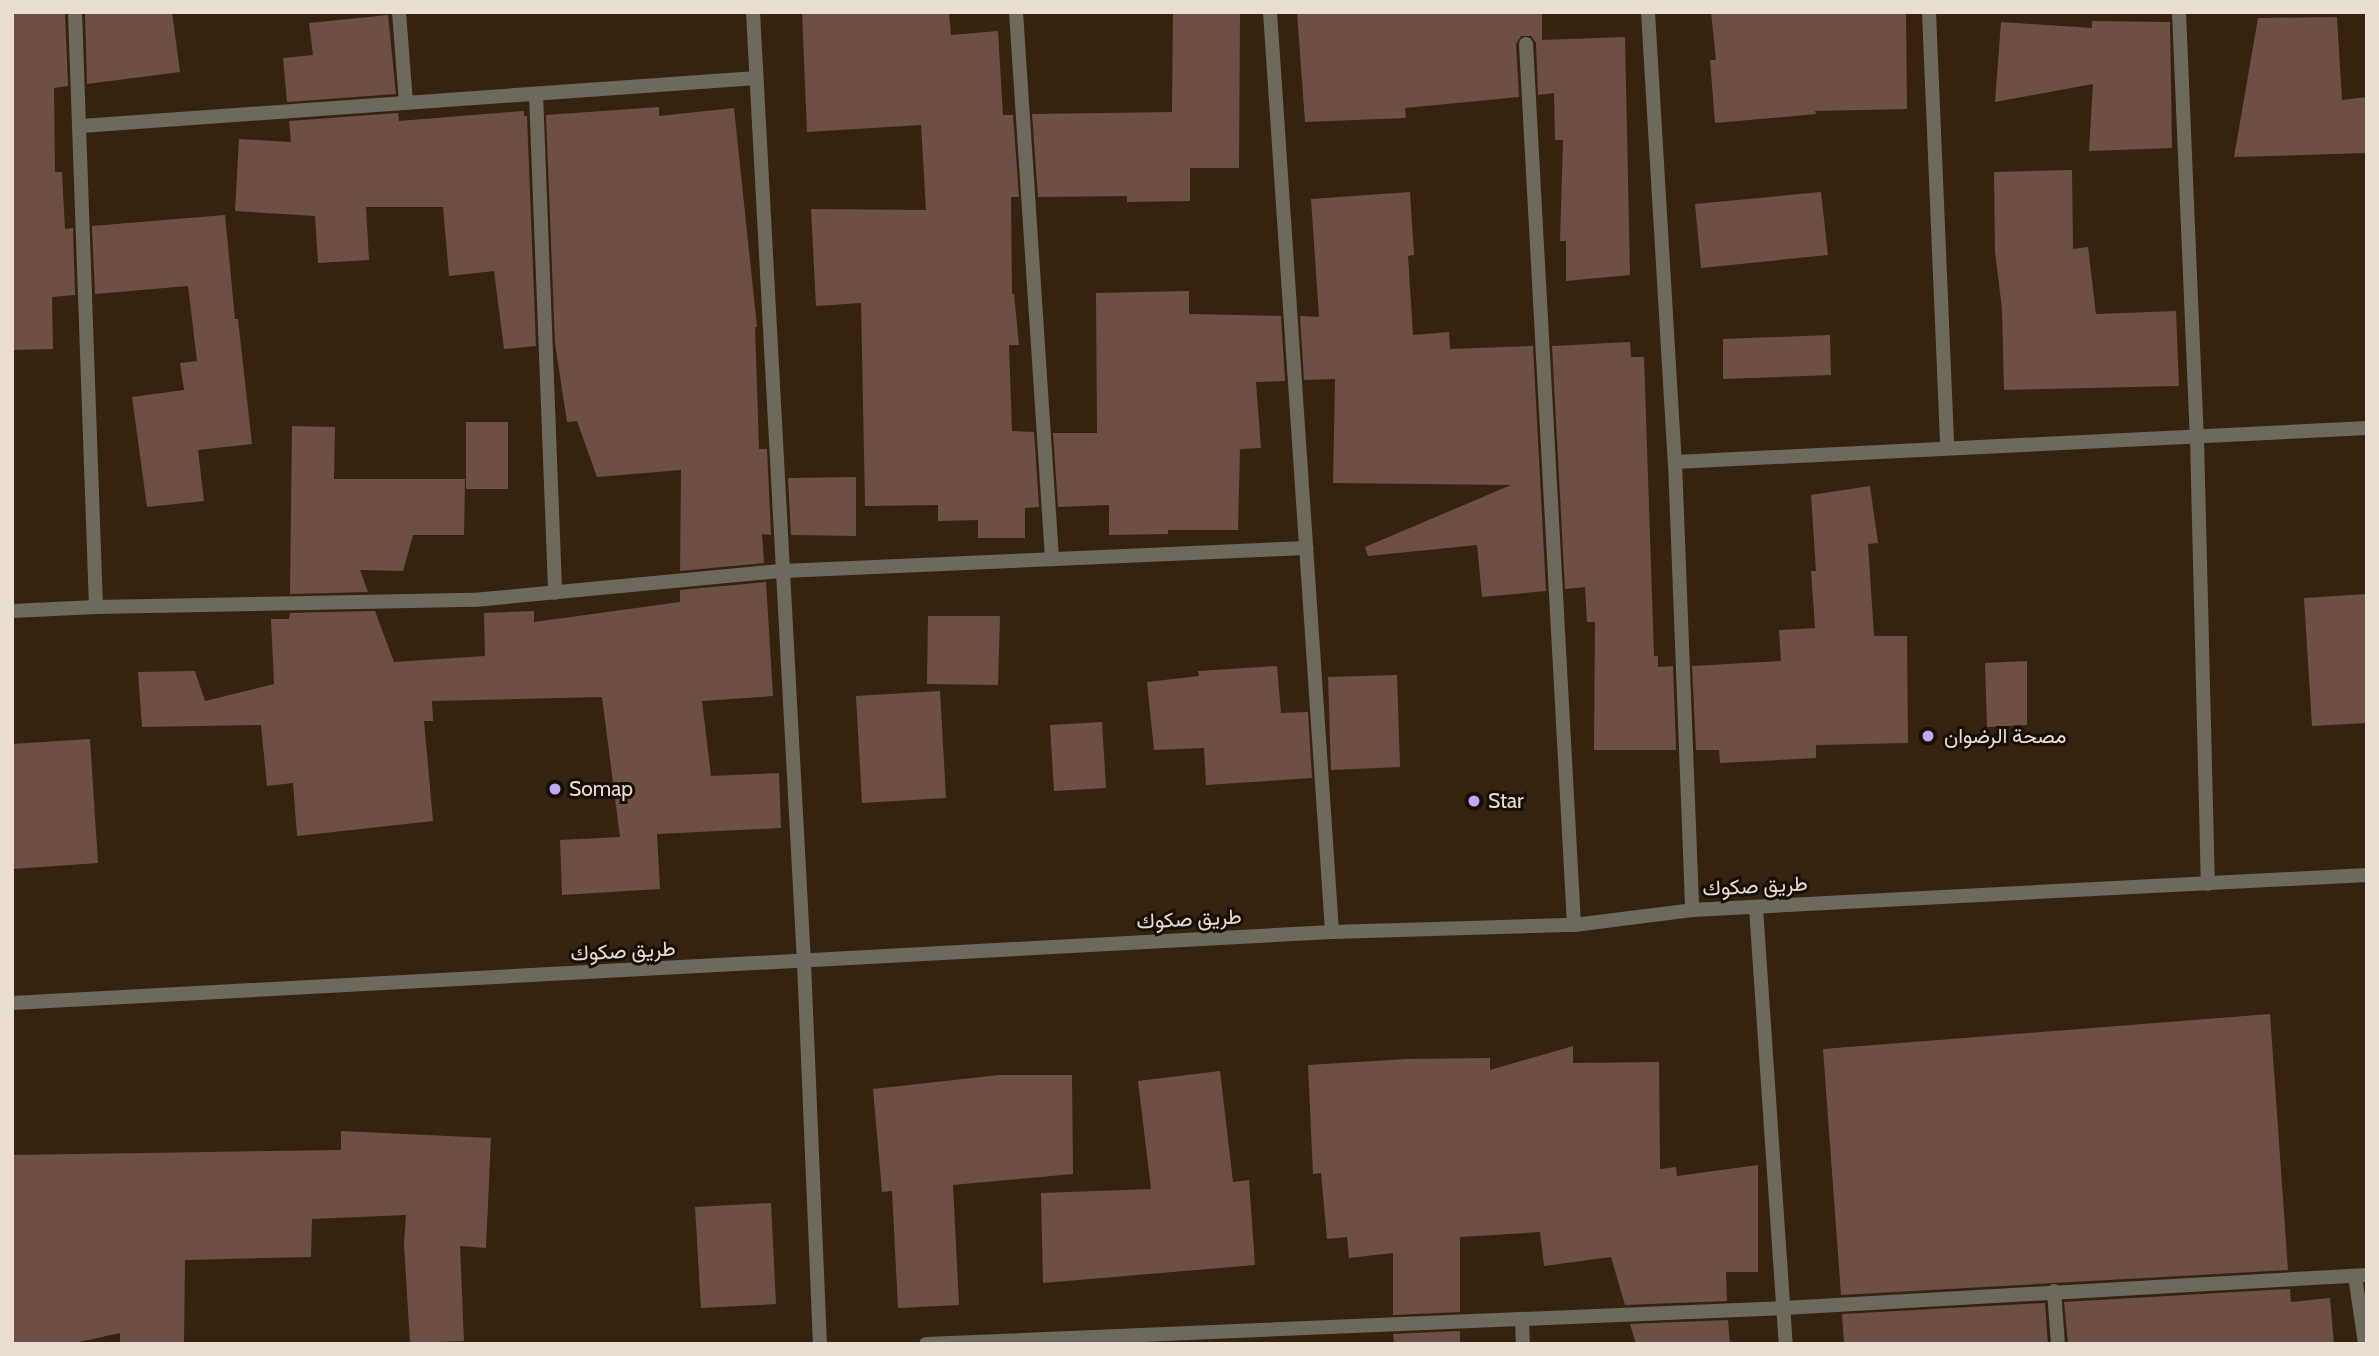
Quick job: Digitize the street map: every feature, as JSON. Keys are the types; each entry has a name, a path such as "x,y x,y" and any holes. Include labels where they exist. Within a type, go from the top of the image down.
{"street":[{"path":"75,12 96,607"},
{"path":"399,12 406,103"},
{"path":"753,12 804,962 820,1344"},
{"path":"1016,12 1052,559"},
{"path":"1270,12 1332,932"},
{"path":"1648,12 1675,462 1692,910"},
{"path":"1929,12 1947,448"},
{"path":"2179,12 2197,439 2208,884"},
{"path":"1526,44 1574,925"},
{"path":"81,126 756,78"},
{"path":"536,94 555,593"},
{"path":"1675,462 2197,439 2367,428"},
{"path":"12,611 474,600 783,571 1306,548"},
{"name":"طريق صكوك","path":"12,1003 1332,932 1574,925 1692,910 2367,875"},
{"path":"1756,908 1786,1344"},
{"path":"926,1344 1067,1341 1784,1308 2054,1290 2361,1276 2365,1344"},
{"path":"2054,1290 2058,1344"},
{"path":"1522,1319 1523,1344"}],"building":[{"path":"12,12 65,12 68,86 54,88 55,172 62,172 65,229 73,228 75,295 52,297 53,349 12,350"},
{"path":"85,12 172,12 180,72 87,84"},
{"path":"802,12 949,12 951,35 998,31 1003,115 1013,115 1019,197 1011,197 1012,294 1019,345 1009,345 1012,431 1034,432 1039,507 1025,508 1025,538 978,538 978,520 938,521 938,505 865,506 861,303 816,306 811,209 926,210 921,125 807,132"},
{"path":"1173,12 1240,12 1239,168 1190,168 1190,201 1127,202 1127,196 1038,197 1032,114 1172,112"},
{"path":"1297,12 1542,12 1542,40 1625,37 1630,275 1566,281 1566,241 1560,241 1563,140 1555,140 1554,93 1538,95 1536,43 1531,36 1521,36 1516,44 1519,97 1405,108 1406,118 1305,122"},
{"path":"1711,12 1906,12 1907,109 1815,111 1816,114 1715,123 1710,60 1716,60"},
{"path":"388,15 396,94 287,102 283,58 313,55 309,23"},
{"path":"2337,17 2342,100 2367,97 2367,153 2234,157 2258,18"},
{"path":"2092,21 2170,22 2172,148 2089,151 2093,84 1995,102 2001,22 2092,28"},
{"path":"659,107 659,116 734,108 757,327 759,449 767,449 771,535 762,534 764,563 680,571 681,470 597,477 577,421 567,422 555,343 546,115"},
{"path":"524,111 524,116 527,116 536,346 504,349 494,271 449,276 443,207 366,207 369,260 318,263 315,216 235,211 239,139 291,142 289,121 398,113 399,121"},
{"path":"2072,170 2073,249 2088,247 2096,314 2176,311 2179,386 2004,390 2002,309 1995,252 1994,172"},
{"path":"1410,192 1414,255 1408,256 1413,335 1449,332 1450,349 1533,346 1546,591 1482,597 1477,545 1368,556 1365,547 1511,485 1333,483 1335,379 1304,380 1300,316 1319,317 1311,199"},
{"path":"1821,192 1828,255 1701,268 1695,204"},
{"path":"225,215 235,319 238,319 252,444 198,450 204,501 147,507 132,397 184,390 180,363 197,361 188,286 95,294 92,226"},
{"path":"1189,291 1189,314 1281,316 1285,381 1256,382 1261,448 1240,449 1238,530 1168,530 1168,534 1109,535 1109,505 1058,507 1053,433 1097,433 1096,293"},
{"path":"1830,335 1831,375 1723,379 1723,339"},
{"path":"1630,342 1631,357 1644,357 1654,656 1658,656 1658,667 1673,666 1676,750 1594,750 1595,622 1587,622 1585,587 1565,589 1552,346"},
{"path":"466,422 508,422 508,489 466,489"},
{"path":"292,426 335,427 334,479 465,479 464,535 413,535 403,571 360,570 368,592 290,594"},
{"path":"856,477 856,536 791,535 788,478"},
{"path":"1870,486 1878,543 1868,544 1874,636 1907,636 1908,743 1816,745 1816,758 1720,763 1719,750 1696,750 1692,666 1781,661 1779,630 1815,628 1811,571 1816,571 1811,495"},
{"path":"766,582 773,696 702,701 711,776 779,773 781,828 657,834 660,889 562,895 560,840 620,837 602,697 432,701 433,721 424,721 433,821 297,836 293,783 267,786 261,725 142,727 138,672 195,671 205,701 274,684 271,619 289,619 290,613 375,611 394,662 485,656 484,613 534,611 534,622 680,602 680,590"},
{"path":"2367,594 2367,723 2312,726 2304,598"},
{"path":"928,616 1000,616 998,685 927,684"},
{"path":"2027,661 2027,725 1987,727 1985,663"},
{"path":"1277,666 1281,713 1308,712 1312,778 1206,785 1204,748 1154,750 1147,682 1199,676 1198,671"},
{"path":"1397,675 1400,767 1331,770 1328,677"},
{"path":"940,691 946,798 862,803 856,696"},
{"path":"1102,722 1106,788 1054,791 1050,725"},
{"path":"90,739 98,863 12,869 12,744"},
{"path":"2270,1014 2288,1270 1841,1295 1823,1049"},
{"path":"1573,1046 1573,1063 1659,1062 1660,1169 1676,1167 1677,1176 1758,1165 1758,1272 1726,1272 1727,1301 1625,1305 1611,1257 1544,1266 1540,1232 1460,1237 1460,1312 1393,1315 1393,1253 1349,1258 1347,1237 1327,1239 1321,1173 1313,1174 1308,1065 1407,1059 1490,1058 1490,1070"},
{"path":"1220,1071 1233,1182 1249,1180 1255,1265 1043,1283 1041,1193 1151,1189 1138,1081"},
{"path":"999,1075 1072,1075 1073,1174 953,1185 959,1305 898,1308 892,1191 882,1192 873,1089"},
{"path":"341,1131 491,1138 486,1248 460,1246 464,1341 410,1343 404,1244 406,1215 312,1219 311,1257 185,1260 184,1344 120,1344 120,1333 70,1344 12,1344 12,1155 341,1150"},
{"path":"771,1203 776,1304 701,1308 695,1207"},
{"path":"2290,1289 2291,1302 2330,1298 2334,1344 2068,1344 2064,1302"},
{"path":"2045,1303 2048,1344 1844,1344 1842,1314"},
{"path":"1728,1320 1730,1344 1636,1344 1630,1324"},
{"path":"1460,1331 1460,1344 1394,1344 1393,1334"}],"place":[{"name":"مصحة الرضوان","path":"1928,736"},
{"name":"Somap","path":"555,789"},
{"name":"Star","path":"1474,801"}]}
